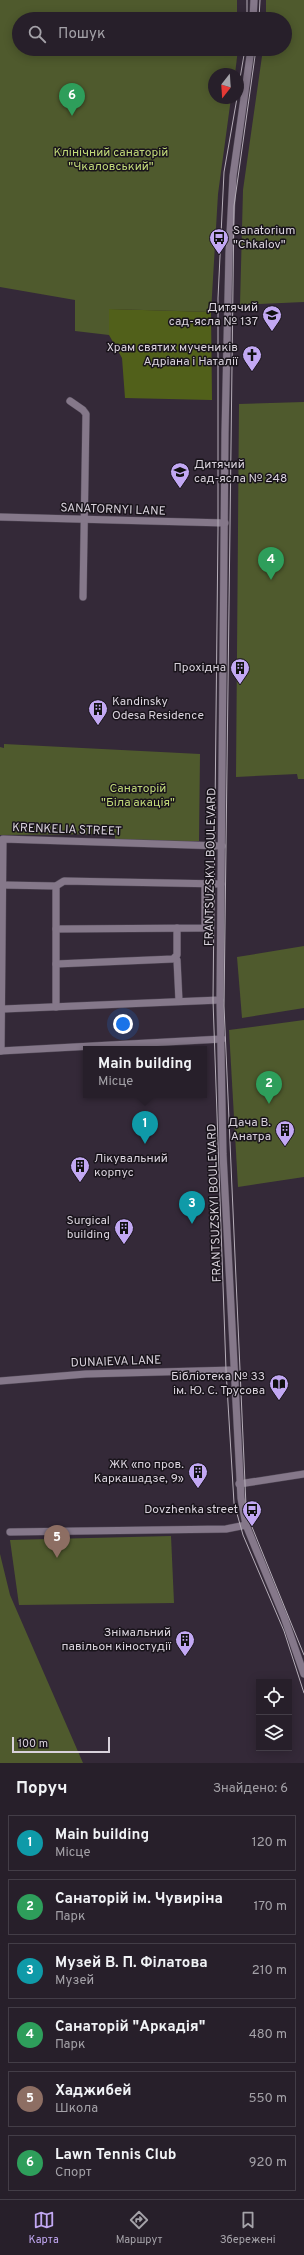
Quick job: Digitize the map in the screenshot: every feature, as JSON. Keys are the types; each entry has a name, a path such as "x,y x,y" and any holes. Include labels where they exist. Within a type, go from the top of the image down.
{"street":[{"path":"253,12 254,0"},
{"name":"FRANTSUZSKYI BOULEVARD","path":"250,56 233,176 229,253 220,1000 222,1039 223,1149 239,1484 246,1525 284,1617 304,1674"},
{"path":"70,401 83,410 86,414 83,520 83,597"},
{"name":"SANATORNYI LANE","path":"0,517 225,523"},
{"name":"KRENKELIA STREET","path":"0,1051 3,1009 3,839 222,846"},
{"path":"3,884 56,886 64,881 221,884"},
{"path":"56,929 205,928 205,887 210,883"},
{"path":"56,886 56,1007"},
{"path":"177,928 175,958 177,960 179,1002"},
{"path":"56,964 175,958"},
{"path":"3,1009 220,1000"},
{"path":"92,1046 222,1039"},
{"path":"0,1051 83,1047"},
{"name":"DUNAIEVA LANE","path":"0,1381 86,1374 234,1370"},
{"path":"239,1484 304,1474"},
{"path":"10,1532 226,1529 246,1525"}],"green space":[{"name":"Клінічний санаторій \"Чкаловський\"","path":"0,0 237,0 237,12 12,12 12,56 237,56 236,68 208,68 208,104 230,104 218,194 211,312 109,309 109,335 75,331 75,300 0,287"},
{"path":"266,0 304,0 304,302 240,305 243,190 262,56 292,56 292,12 266,12"},
{"path":"109,309 211,312 212,400 125,398 122,358 109,335"},
{"path":"304,402 304,779 298,779 297,774 236,777 239,404"},
{"name":"Санаторій \"Біла акація\"","path":"4,744 200,754 199,841 115,841 115,834 0,835 0,747 4,748"},
{"path":"304,946 304,1008 242,1018 237,957"},
{"path":"304,1020 304,1177 238,1187 229,1030"},
{"path":"171,1536 174,1603 19,1605 10,1540"},
{"path":"0,1554 10,1595 83,1763 0,1763"}],"tram line":[{"path":"247,0 247,12"},
{"path":"259,12 260,0"},
{"path":"242,68 244,56"},
{"path":"255,56 234,206 224,1006 246,1506 252,1527 304,1655"},
{"path":"236,104 224,172 218,298 218,529 213,1000 226,1370 234,1503 243,1535 284,1631 304,1693"}],"place":[{"name":"Lawn Tennis Club","path":"72,116"},
{"name":"Sanatorium \"Chkalov\"","path":"219,255"},
{"name":"Дитячий сад-ясла № 137","path":"272,332"},
{"name":"Храм святих мучеників Адріана і Наталії","path":"252,372"},
{"name":"Дитячий сад-ясла № 248","path":"180,489"},
{"name":"Санаторій \"Аркадія\"","path":"271,580"},
{"name":"Прохідна","path":"240,685"},
{"name":"Kandinsky Odesa Residence","path":"98,726"},
{"name":"Санаторій ім. Чувиріна","path":"269,1104"},
{"name":"Main building","path":"145,1144"},
{"name":"Дача В. Анатра","path":"285,1147"},
{"name":"Лікувальний корпус","path":"80,1183"},
{"name":"Музей В. П. Філатова","path":"192,1224"},
{"name":"Surgical building","path":"124,1245"},
{"name":"Бібліотека № 33 ім. Ю. С. Трусова","path":"279,1401"},
{"name":"ЖК «по пров. Каркашадзе, 9»","path":"198,1489"},
{"name":"Dovzhenka street","path":"252,1527"},
{"name":"Хаджибей","path":"57,1558"},
{"name":"Знімальний павільон кіностудії","path":"185,1657"}]}
